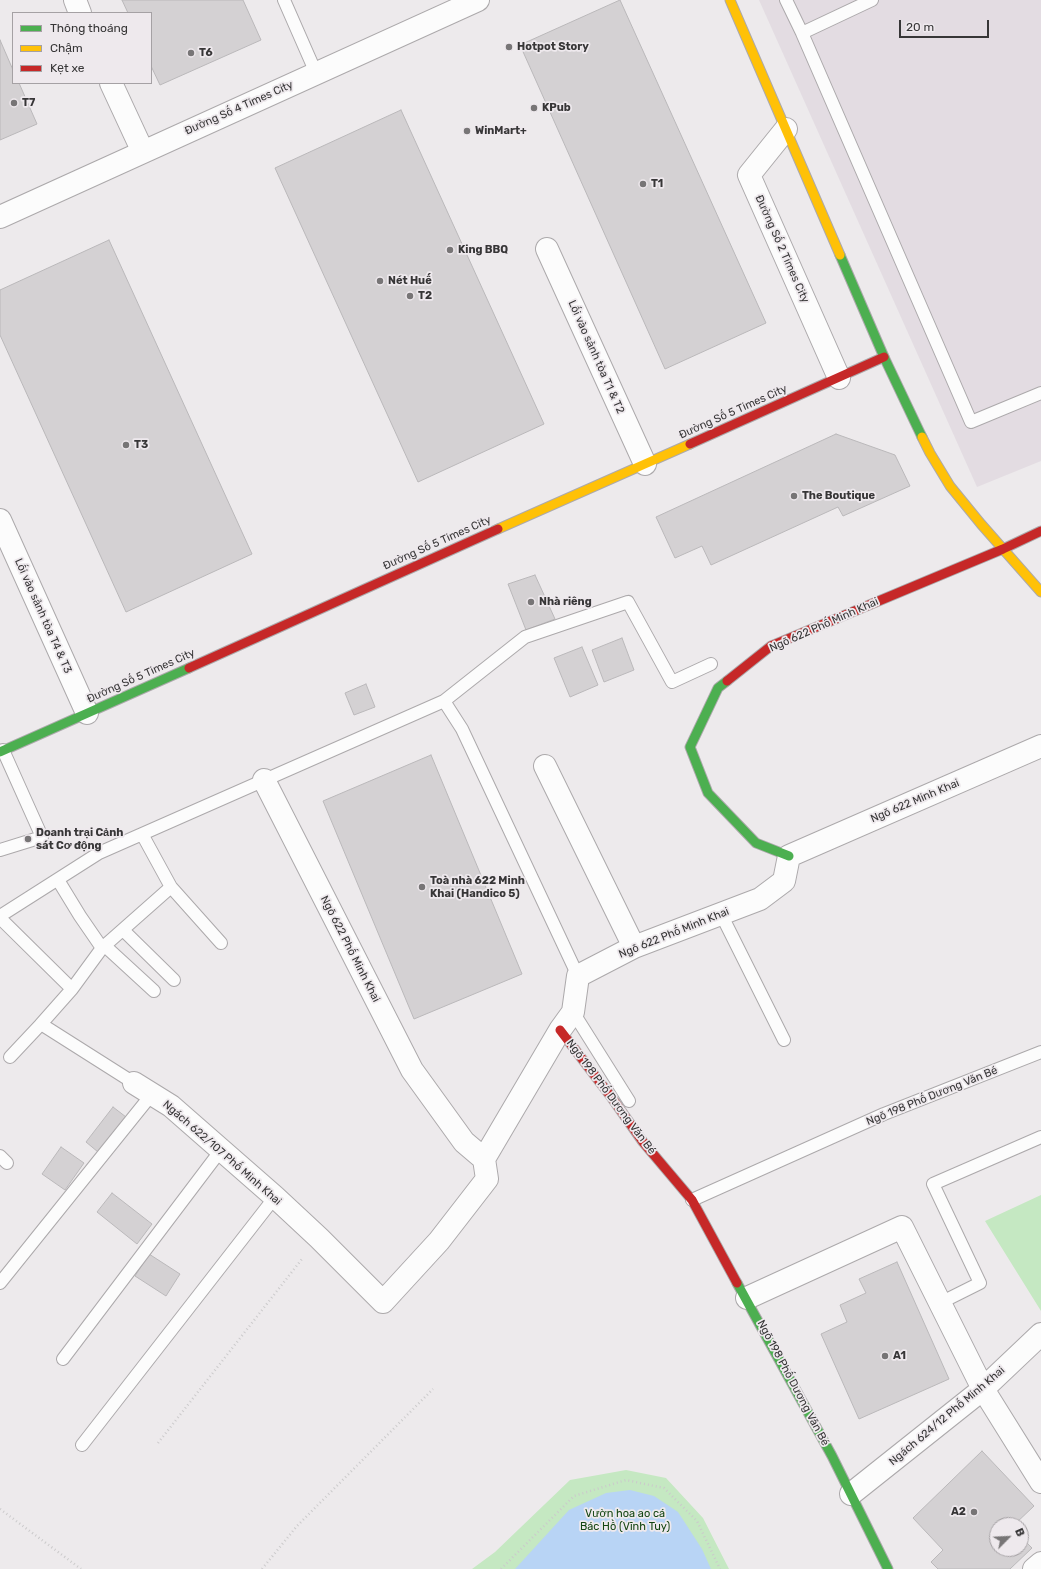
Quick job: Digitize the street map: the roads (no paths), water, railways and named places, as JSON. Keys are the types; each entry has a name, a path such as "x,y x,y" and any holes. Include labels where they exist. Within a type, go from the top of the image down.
{"street":[{"path":"74,0 80,12"},
{"name":"Đường Số 4 Times City","path":"0,216 478,0"},
{"path":"730,0 884,357 930,453 950,486 1002,549 1041,592"},
{"path":"111,84 142,152"},
{"name":"Đường Số 2 Times City","path":"786,128 749,175 839,378"},
{"name":"Lối vào sảnh tòa T1 & T2","path":"547,249 645,464"},
{"name":"Đường Số 5 Times City","path":"2,751 884,357"},
{"name":"Lối vào sảnh tòa T4 & T3","path":"0,520 87,713"},
{"name":"Ngõ 622 Phố Minh Khai","path":"578,976 634,947 760,899 784,881 789,856 756,843 708,793 690,746 718,688 770,646 1002,549 1041,531"},
{"name":"Ngõ 622 Minh Khai","path":"789,856 1041,746"},
{"path":"545,766 634,947"},
{"name":"Ngõ 622 Phố Minh Khai","path":"264,780 412,1070 464,1142 484,1159"},
{"path":"484,1159 560,1030 573,1012 578,976"},
{"name":"Ngõ 198 Phố Dương Văn Bé","path":"560,1030 612,1098 643,1142 692,1200 747,1298 832,1456 888,1569"},
{"name":"Ngách 622/107 Phố Minh Khai","path":"134,1083 171,1106 275,1197 319,1238 383,1302 439,1241 487,1180 484,1159"},
{"path":"747,1298 902,1227 982,1389 1041,1482"},
{"name":"Ngách 624/12 Phố Minh Khai","path":"851,1494 982,1389 1041,1334"},
{"path":"1034,1569 1041,1563"}],"lane":[{"path":"284,0 316,73"},
{"path":"786,0 802,33 971,422 1041,393"},
{"path":"802,33 872,0"},
{"path":"72,989 0,917 100,853 444,701 525,637 628,602 672,682 711,664"},
{"path":"444,701 462,729 578,976"},
{"path":"0,850 42,837 2,751"},
{"path":"142,834 171,887 221,943"},
{"path":"58,880 80,916 103,947 154,991"},
{"path":"10,1057 72,989 103,947 171,887"},
{"path":"721,914 784,1040"},
{"path":"123,930 174,980"},
{"path":"573,1012 629,1101"},
{"name":"Ngách 622/107 Phố Minh Khai","path":"41,1024 134,1083"},
{"name":"Ngõ 198 Phố Dương Văn Bé","path":"692,1200 884,1114 1041,1052"},
{"path":"0,1283 152,1094"},
{"path":"940,1303 980,1283 934,1184 1041,1137"},
{"path":"63,1359 221,1150"},
{"path":"82,1445 275,1197"}],"water":[{"name":"Vườn hoa ao cá Bác Hồ (Vĩnh Tuy)","path":"630,1490 654,1496 678,1512 702,1549 711,1569 515,1569 569,1510 606,1493"}],"place":[{"name":"Hotpot Story","path":"509,47"},
{"name":"T6","path":"191,53"},
{"name":"T7","path":"14,103"},
{"name":"KPub","path":"534,108"},
{"name":"WinMart+","path":"467,131"},
{"name":"T1","path":"643,184"},
{"name":"King BBQ","path":"450,250"},
{"name":"Nét Huế","path":"380,281"},
{"name":"T2","path":"410,296"},
{"name":"T3","path":"126,445"},
{"name":"The Boutique","path":"794,496"},
{"name":"Nhà riêng","path":"531,602"},
{"name":"Doanh trại Cảnh sát Cơ động","path":"28,839"},
{"name":"Toà nhà 622 Minh Khai (Handico 5)","path":"422,887"},
{"name":"A1","path":"885,1356"},
{"name":"A2","path":"974,1512"}]}
